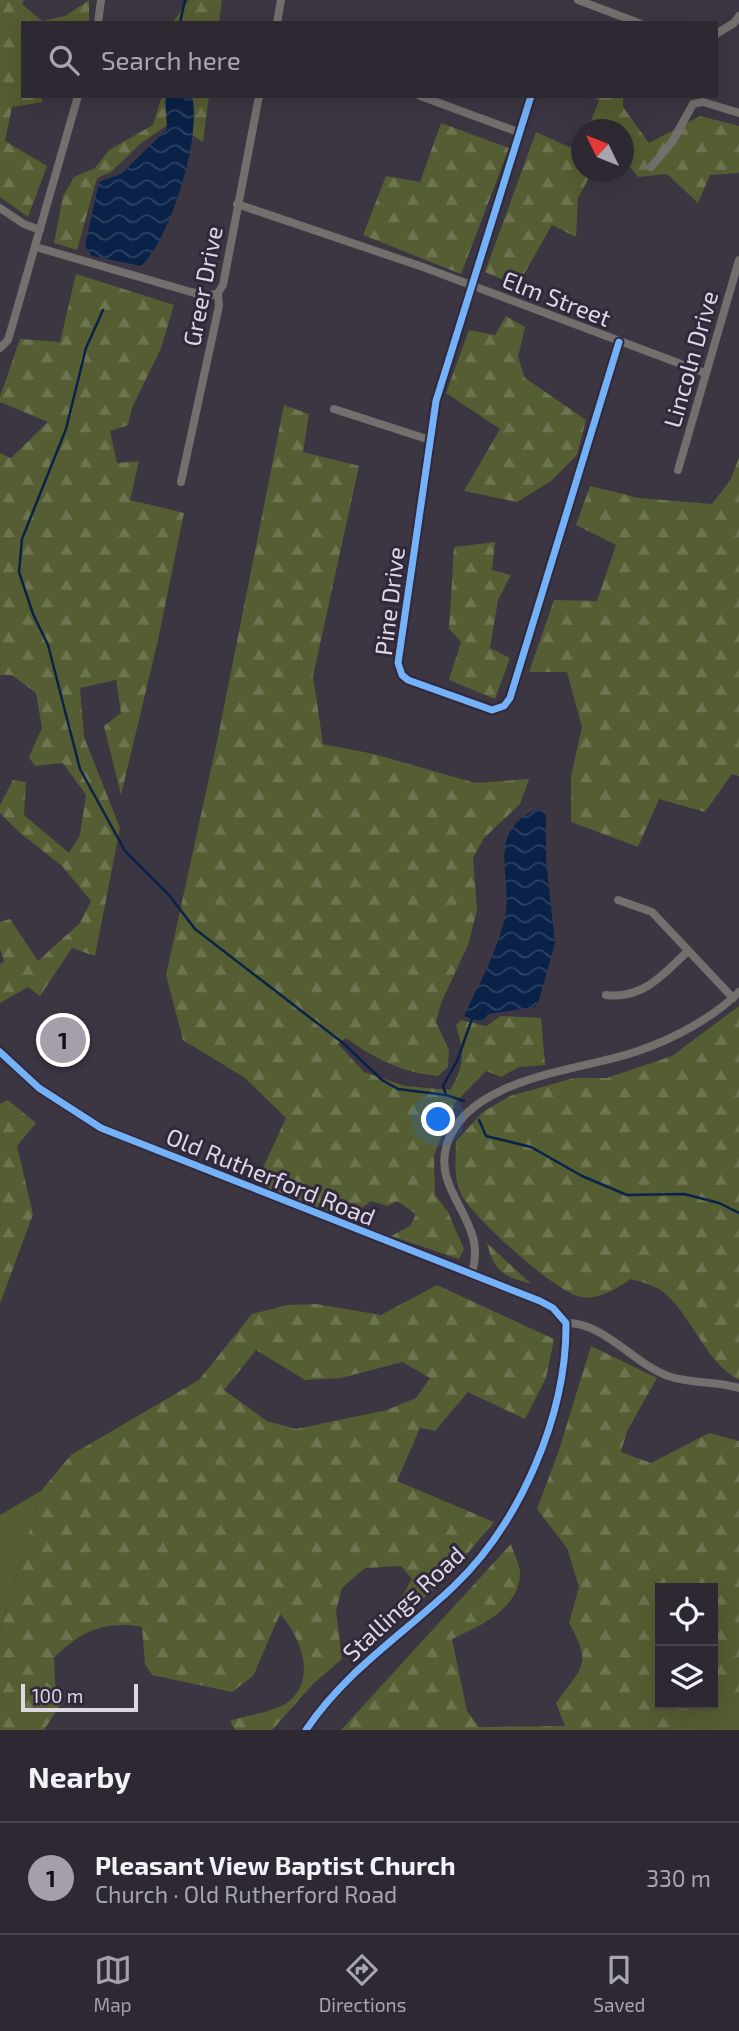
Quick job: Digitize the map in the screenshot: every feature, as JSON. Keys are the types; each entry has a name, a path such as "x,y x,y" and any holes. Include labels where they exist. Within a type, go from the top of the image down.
{"street":[{"path":"99,21 101,0"},
{"path":"277,21 281,0"},
{"path":"578,0 634,21"},
{"path":"718,33 734,23 739,16"},
{"path":"0,348 8,340 77,98"},
{"name":"Greer Drive","path":"181,482 219,306 218,293 223,285 259,98"},
{"path":"426,98 519,132"},
{"name":"Pine Drive","path":"530,98 438,393 398,666 408,680 497,709 510,698 619,342"},
{"path":"651,167 672,142 693,104 700,102 739,114"},
{"name":"Elm Street","path":"237,204 705,373"},
{"path":"0,208 24,224 40,230"},
{"path":"36,247 191,292 209,296 218,293"},
{"name":"Lincoln Drive","path":"678,470 739,260"},
{"path":"334,409 430,440"},
{"path":"471,1275 477,1258 475,1238 445,1169 448,1143 464,1117 491,1097 519,1083 611,1060 662,1041 736,995 688,951 652,912 618,900"},
{"path":"606,995 620,997 644,989 688,951"},
{"name":"Old Rutherford Road","path":"0,1052 56,1101 102,1128 547,1304 566,1323"},
{"path":"566,1323 583,1325 599,1333 670,1377 739,1388"},
{"name":"Stallings Road","path":"306,1730 340,1687 467,1573 507,1522 526,1487 546,1432 563,1362 566,1323"}],"green space":[{"path":"0,0 24,0 22,4 42,21 21,21 21,98 41,98 43,102 12,107 5,141 47,166 28,217 0,197"},
{"path":"89,0 89,21 42,21 65,16"},
{"path":"189,0 222,0 219,21 173,21"},
{"path":"161,98 209,98 203,142 172,122 141,143 111,172 97,178 77,250 54,243 63,196 74,177 95,168 109,150 153,125"},
{"path":"595,98 623,98 623,107 632,119 592,119 599,101"},
{"path":"700,116 739,126 739,173 710,175 698,203 667,174 638,177 634,172 634,122 649,143"},
{"path":"441,123 509,148 461,274 363,235 386,176 420,182"},
{"path":"536,132 571,148 571,182 587,182 578,198 576,237 552,225 517,286 485,272"},
{"path":"76,274 174,305 161,348 132,408 128,425 110,431 117,463 139,461 130,500 184,513 158,640 121,795 104,726 121,713 116,680 80,688 84,737 120,828 95,956 72,948 40,996 28,987 0,1003 0,964 4,962 0,949 0,922 10,919 38,961 80,923 91,901 62,866 20,833 0,813 0,805 13,780 26,782 24,815 69,853 80,835 86,795 63,763 35,766 29,757 42,728 36,693 12,675 0,675 0,453 11,458 48,422 0,402 0,397 20,339 60,342"},
{"path":"506,316 525,327 518,357 525,378 586,420 577,455 551,481 517,502 464,491 500,429 446,393 469,330 495,335"},
{"path":"284,405 309,414 303,452 359,466 313,676 323,744 374,754 475,783 529,779 520,804 484,838 473,858 477,910 468,945 441,1003 436,1022 449,1050 448,1067 438,1076 413,1072 390,1064 346,1038 338,1044 364,1072 405,1086 450,1090 461,1066 462,1051 456,1025 461,1020 486,1026 501,1016 541,1018 545,1065 519,1067 501,1077 486,1071 455,1103 434,1155 435,1195 448,1212 464,1249 459,1259 391,1236 410,1226 416,1214 397,1201 388,1206 371,1201 350,1217 331,1215 255,1185 286,1118 245,1078 183,1040 166,975 218,737"},
{"path":"739,457 739,776 732,774 705,812 659,799 638,847 571,822 571,776 582,727 567,672 529,672 554,600 597,601 616,545 576,525 590,486 639,498 712,504 731,479"},
{"path":"495,542 492,570 511,575 498,600 490,648 510,658 495,699 449,680 461,642 449,629 454,547"},
{"path":"739,1006 739,1380 717,1362 673,1301 659,1289 631,1279 606,1294 577,1296 532,1267 468,1205 458,1188 455,1161 456,1141 483,1112 510,1096 574,1078 607,1078 672,1056"},
{"path":"8,1100 36,1123 17,1146 33,1214 0,1304 0,1104"},
{"path":"487,1243 530,1283 501,1271 493,1260"},
{"path":"437,1285 554,1339 546,1378 525,1419 468,1392 435,1431 420,1428 397,1481 494,1522 444,1581 362,1651 397,1605 412,1579 401,1566 365,1568 342,1588 336,1611 342,1659 313,1684 272,1730 235,1730 230,1721 269,1711 288,1702 297,1693 302,1682 303,1658 294,1634 280,1614 253,1676 232,1692 152,1675 145,1664 142,1627 116,1625 93,1630 73,1641 54,1658 55,1684 62,1702 44,1730 0,1730 0,1632 41,1491 71,1455 199,1380 252,1314 288,1305 316,1304 381,1315","holes":["256,1350 305,1380 341,1378 402,1362 430,1378 416,1398 387,1410 296,1429 267,1421 224,1390"]},
{"path":"591,1346 657,1378 627,1431 621,1452 651,1463 709,1433 739,1441 739,1697 718,1700 718,1583 655,1583 655,1709 692,1709 677,1730 341,1730 511,1544 520,1571 514,1596 486,1622 452,1639 467,1711 479,1727 565,1726 556,1703 581,1665 581,1648 569,1623 579,1587 567,1548 537,1509 558,1453"},
{"path":"41,1491 0,1632 0,1515"},
{"path":"739,1697 739,1730 677,1730 692,1709 718,1709 718,1700"}],"water":[{"path":"165,98 192,98 192,136 182,186 163,233 152,252 141,266 92,256 85,246 99,182 121,174 167,129"},
{"path":"540,809 546,815 546,860 555,943 535,1007 488,1014 482,1022 464,1016 503,925 507,901 504,859 507,839 520,819"}],"waterway":[{"path":"180,21 185,0"},
{"path":"103,310 86,348 66,429 22,539 19,572 33,614 48,645 80,769 125,851 169,895 195,929 343,1043 382,1080 398,1089 446,1095 464,1101"},
{"path":"446,1095 443,1086 457,1061 472,1019"},
{"path":"479,1120 486,1136 531,1147 582,1176 627,1195 684,1194 719,1203 739,1213"}],"cycle path":[{"path":"530,98 436,401 398,663 402,675 408,680 492,710 504,706 510,698 619,342"},
{"path":"0,1052 39,1088 101,1128 540,1301 553,1308 566,1323 558,1394 548,1430 519,1499 499,1531 478,1560 454,1586 357,1671 306,1730"}],"place":[{"name":"Pleasant View Baptist Church","path":"63,1040"}]}
